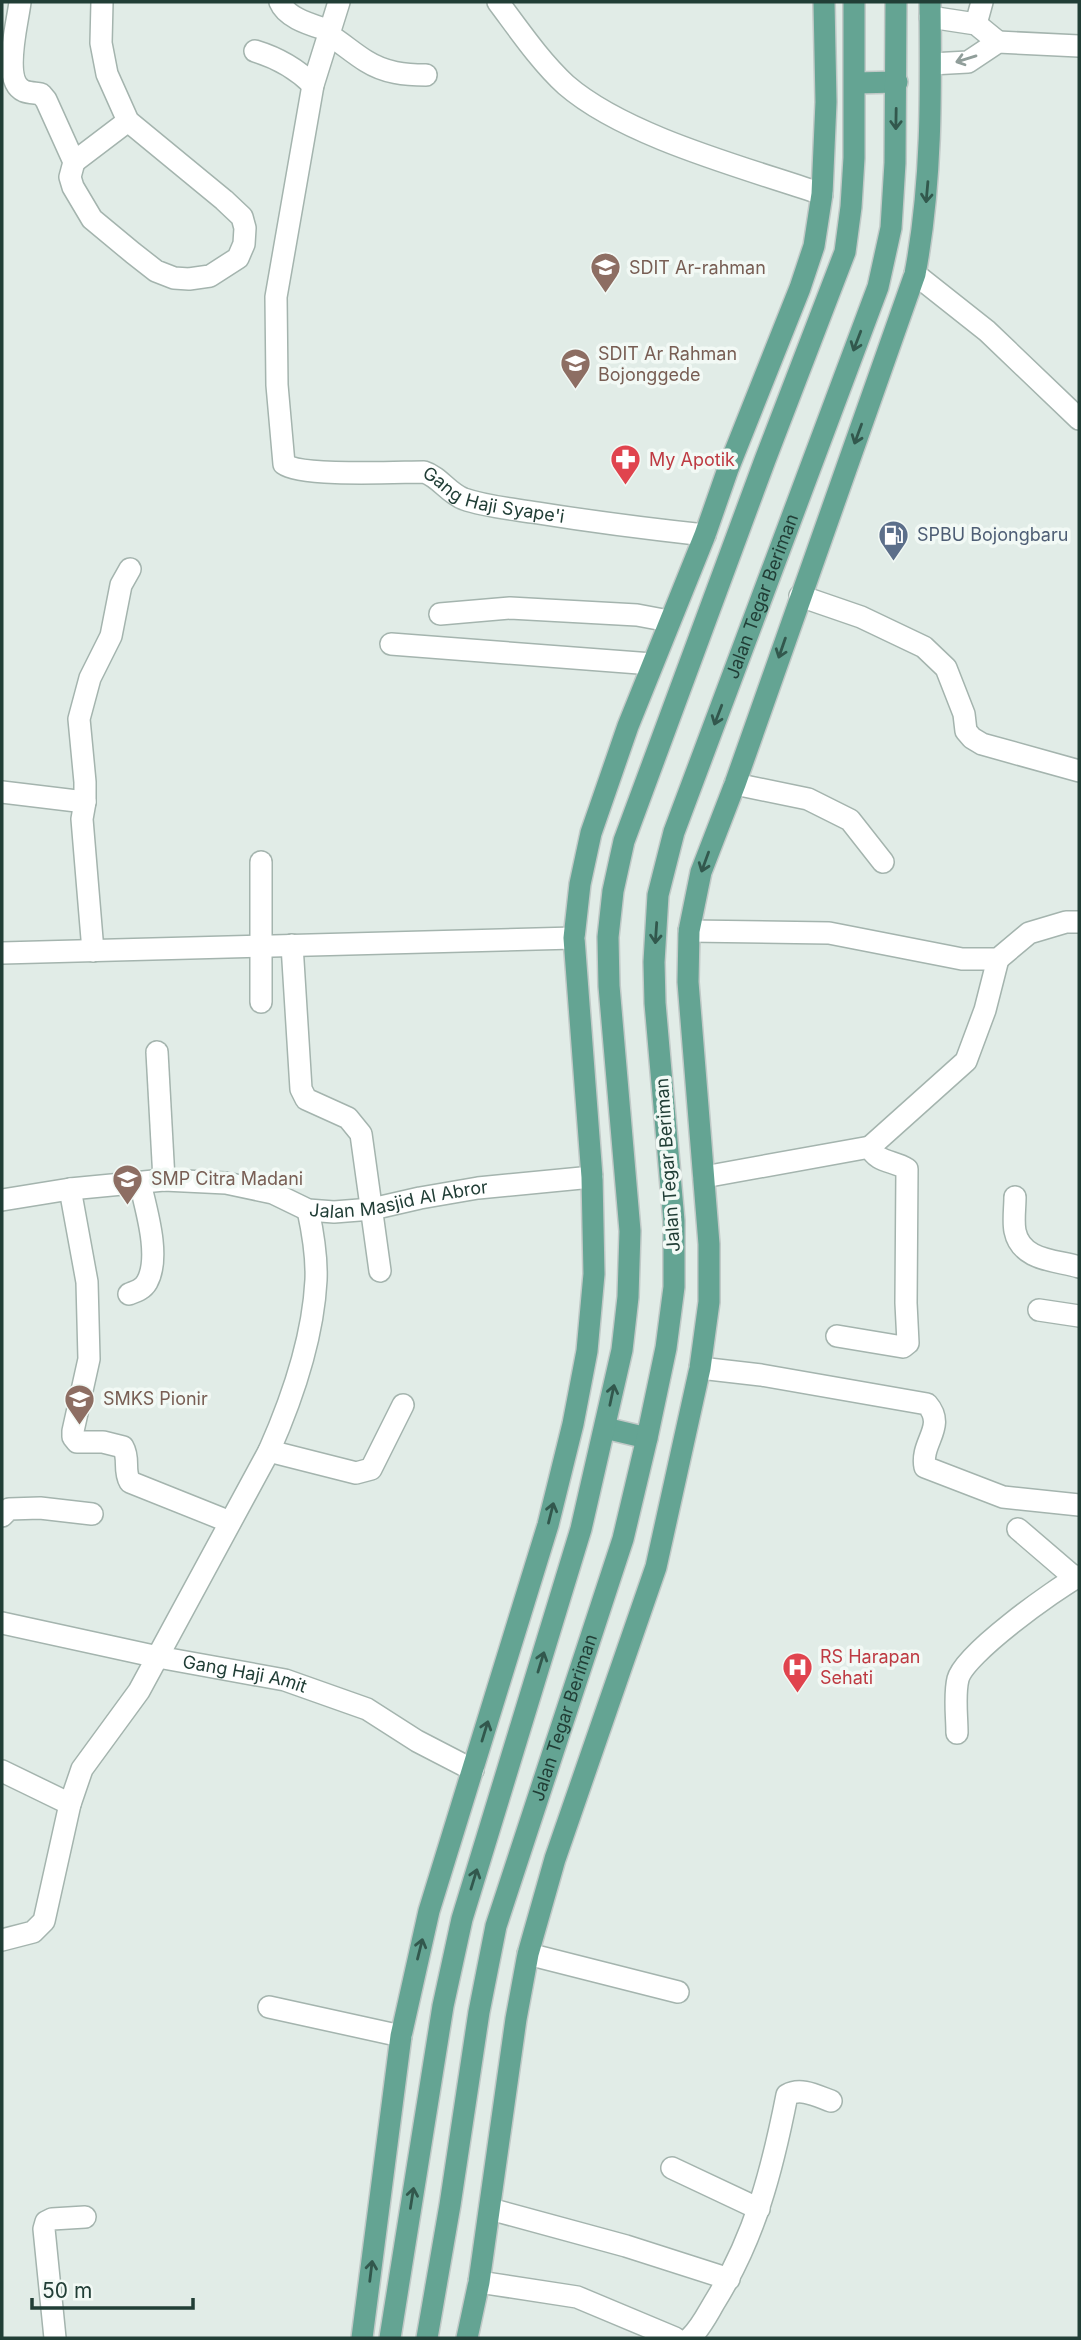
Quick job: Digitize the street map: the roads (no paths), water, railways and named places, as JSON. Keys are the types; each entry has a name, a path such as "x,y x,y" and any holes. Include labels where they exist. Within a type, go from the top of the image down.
{"main road":[{"path":"362,2338 408,1998 429,1911 548,1525 587,1351 594,1274 592,1177 574,938 580,884 591,833 652,664 705,535 814,246 822,194 826,102 824,2"},
{"path":"390,2338 443,2006 462,1919 581,1529 606,1428 623,1336 628,1297 630,1231 609,986 608,937 612,891 624,841 845,252 854,170 854,2"},
{"name":"Jalan Tegar Beriman","path":"428,2338 479,2012 496,1926 623,1539 666,1348 674,1287 674,1221 655,1003 654,962 659,895 674,832 878,287 888,240 895,163 896,2"},
{"name":"Jalan Tegar Beriman","path":"467,2338 479,2281 516,2019 528,1954 555,1859 656,1567 699,1368 709,1302 709,1244 688,982 689,931 701,872 915,274 924,225 929,163 930,9"},
{"path":"855,83 897,82"},
{"path":"737,449 765,460"},
{"path":"807,475 839,486"},
{"path":"666,1118 694,1056"},
{"path":"606,1428 647,1438"},
{"path":"408,1998 443,2006"},
{"path":"479,2012 516,2019"}],"street":[{"path":"20,2 11,66 13,80 25,91 41,94 46,100 74,162 71,177 73,187 92,219 156,271 174,278 210,276 225,269 238,258 244,244 245,228 242,217 128,121 107,74 101,43 102,2 97,2"},
{"path":"280,2 282,8 292,16 329,33 365,61 403,75 426,75"},
{"path":"255,51 288,64 313,85 339,2"},
{"path":"498,2 540,57 567,85 605,112 696,152 822,194"},
{"path":"976,24 982,2"},
{"path":"930,9 976,24 998,43"},
{"path":"931,64 968,62 998,43 1079,46"},
{"name":"Gang Haji Syape'i","path":"313,85 276,297 277,385 285,464 290,468 329,471 424,472 433,475 452,492 475,501 600,523 705,535"},
{"path":"74,162 128,121"},
{"path":"915,274 987,331 1079,419"},
{"path":"93,951 82,819 85,772 79,719 90,678 111,636 121,585 130,569"},
{"path":"800,596 861,617 924,647 946,668 964,714 966,731 972,738 982,744 1079,771"},
{"path":"440,614 510,608 636,615 669,621"},
{"path":"391,644 652,664"},
{"path":"734,784 808,799 850,820 883,862"},
{"path":"2,792 85,802"},
{"path":"261,862 261,1002"},
{"path":"704,1177 870,1147 966,1061 985,1010 998,959 1029,933 1066,922 1079,922"},
{"path":"689,931 829,933 962,959 998,959"},
{"path":"2,953 574,938"},
{"path":"292,945 302,1089 306,1099 348,1118 361,1134 380,1271"},
{"path":"157,1052 164,1180"},
{"path":"837,1336 903,1347 908,1343 906,1169 879,1159 870,1147"},
{"name":"Jalan Masjid Al Abror","path":"2,1200 70,1189 164,1180 226,1183 273,1193 308,1210 334,1212 372,1209 478,1188 592,1177"},
{"path":"129,1294 141,1290 148,1281 153,1263 151,1236 140,1182"},
{"path":"70,1189 87,1282 89,1359 72,1431 73,1437 77,1442 103,1442 123,1447 127,1455 126,1475 130,1482 230,1522"},
{"path":"1014,1198 1015,1232 1021,1246 1034,1256 1079,1267"},
{"path":"2,1940 33,1932 44,1921 70,1804 82,1769 139,1691 269,1451 287,1410 298,1378 312,1319 316,1278 308,1210"},
{"path":"1039,1310 1079,1316"},
{"path":"699,1368 749,1373 927,1404 934,1412 935,1423 923,1453 925,1468 1003,1497 1079,1505"},
{"path":"269,1451 356,1473 371,1469 403,1405"},
{"path":"2,1516 9,1508 92,1514"},
{"path":"957,1733 957,1680 963,1668 990,1639 1077,1577 1018,1530"},
{"name":"Gang Haji Amit","path":"2,1623 158,1657 285,1680 367,1709 417,1741 473,1770"},
{"path":"2,1770 70,1804"},
{"path":"528,1954 678,1992"},
{"path":"269,2007 401,2036"},
{"path":"479,2281 577,2297 678,2337 729,2279 750,2234 769,2177 787,2095 794,2091 808,2092 831,2101"},
{"path":"672,2168 759,2209"},
{"path":"490,2209 625,2246 729,2279"},
{"path":"55,2338 44,2229 46,2222 52,2219 85,2217"}],"place":[{"name":"SDIT Ar-rahman","path":"606,295"},
{"name":"SDIT Ar Rahman Bojonggede","path":"575,391"},
{"name":"My Apotik","path":"626,487"},
{"name":"SPBU Bojongbaru","path":"894,562"},
{"name":"SMP Citra Madani","path":"128,1206"},
{"name":"SMKS Pionir","path":"80,1426"},
{"name":"RS Harapan Sehati","path":"797,1694"}]}
